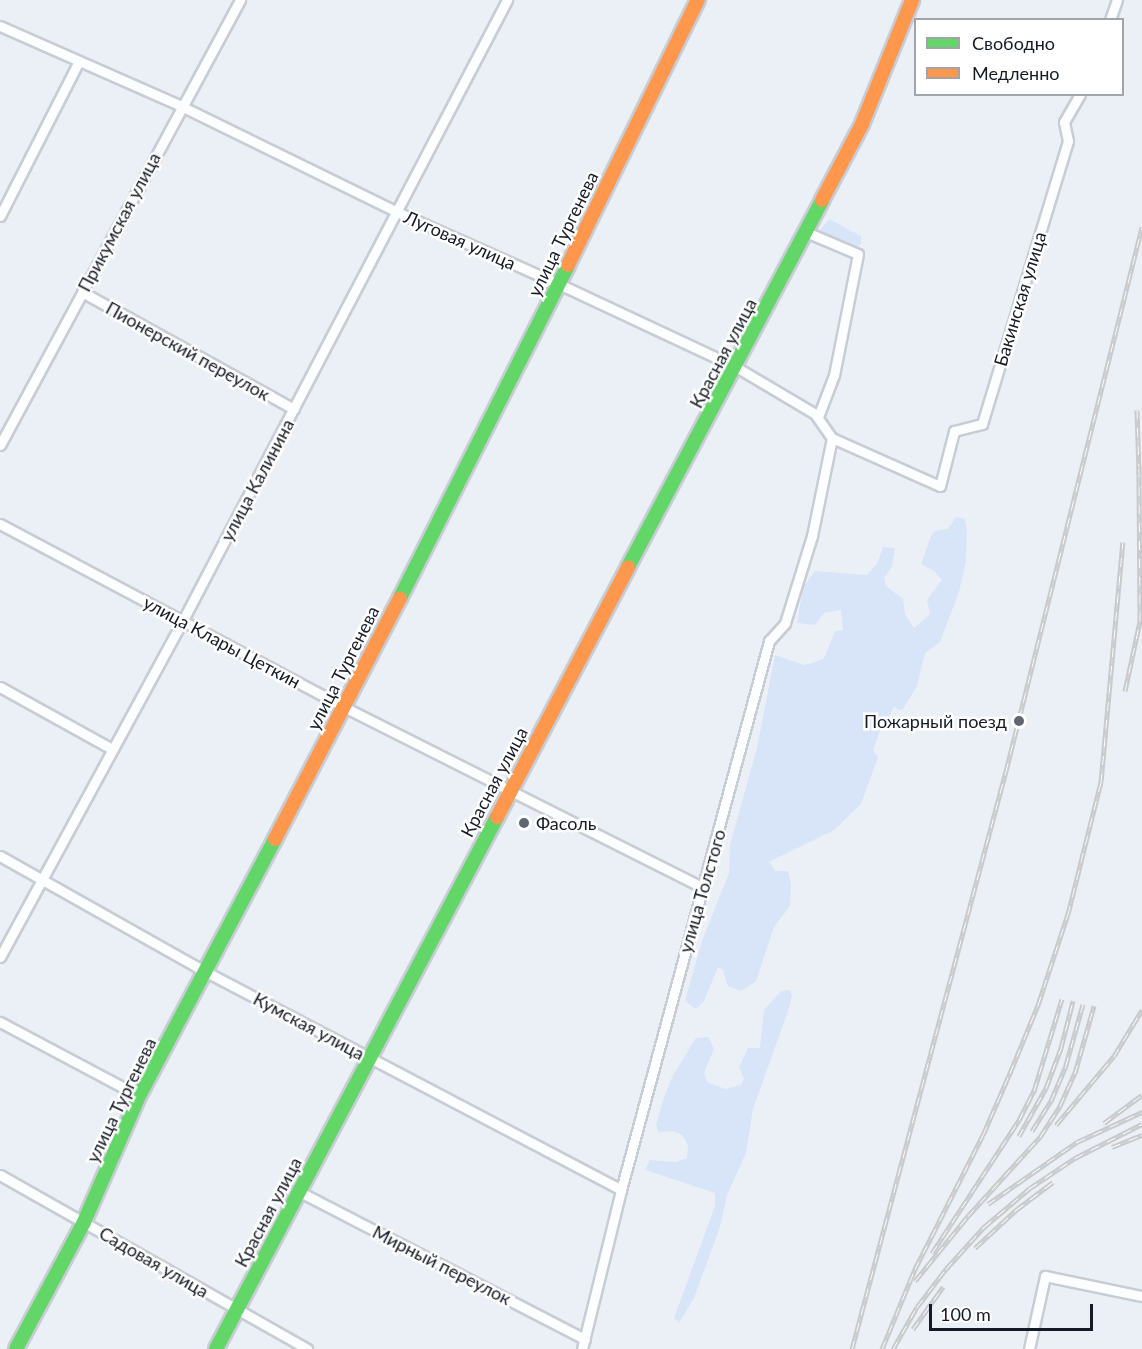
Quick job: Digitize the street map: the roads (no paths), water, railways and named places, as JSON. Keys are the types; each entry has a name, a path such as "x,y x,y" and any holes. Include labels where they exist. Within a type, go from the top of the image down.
{"street":[{"name":"Прикумская улица","path":"0,445 240,0"},
{"name":"улица Калинина","path":"0,957 183,620 507,0"},
{"name":"улица Тургенева","path":"16,1349 84,1222 139,1096 207,972 344,707 559,284 698,0"},
{"name":"Красная улица","path":"216,1349 510,789 736,367 862,124 912,0"},
{"path":"1111,18 1118,0"},
{"name":"Луговая улица","path":"0,26 181,106 398,212 736,367 818,417 832,438"},
{"path":"0,216 79,61"},
{"name":"Бакинская улица","path":"832,438 939,486 954,431 982,424 1068,141 1064,122 1079,96"},
{"path":"806,232 858,254 834,375 818,417"},
{"name":"Пионерский переулок","path":"82,292 294,409"},
{"name":"улица Толстого","path":"583,1344 621,1190 770,641 785,623 812,536 832,438"},
{"name":"улица Клары Цеткин","path":"0,525 344,707 702,887"},
{"path":"0,687 112,749"},
{"name":"Кумская улица","path":"0,856 207,972 621,1190"},
{"path":"0,1022 139,1096"},
{"name":"Садовая улица","path":"0,1175 237,1310 288,1344 307,1349"},
{"name":"Мирный переулок","path":"298,1191 583,1344"},
{"path":"1029,1349 1045,1276 1142,1296"}],"railway":[{"path":"852,1349 1006,771 1142,227"},
{"path":"1137,410 1139,474"},
{"path":"1125,691 1140,621 1139,466"},
{"path":"882,1349 915,1269 983,1135 1010,1073 1038,1005 1068,914 1101,782 1123,542"},
{"path":"932,1253 1019,1120 1034,1091 1062,999"},
{"path":"1019,1136 1046,1088 1061,1048 1073,1001"},
{"path":"1032,1131 1051,1101 1066,1065 1083,1004"},
{"path":"915,1281 968,1216 1040,1137 1060,1106 1075,1073 1094,1006"},
{"path":"1056,1125 1114,1056 1142,1010"},
{"path":"1104,1123 1142,1095"},
{"path":"988,1204 1077,1142 1142,1112"},
{"path":"893,1349 917,1307 946,1269 984,1227 1030,1188 1075,1158 1142,1124"},
{"path":"1112,1147 1142,1135"},
{"path":"975,1248 1016,1210 1053,1182"},
{"path":"913,1329 943,1287"}],"place":[{"name":"Пожарный поезд","path":"1019,721"},
{"name":"Фасоль","path":"524,823"}]}
